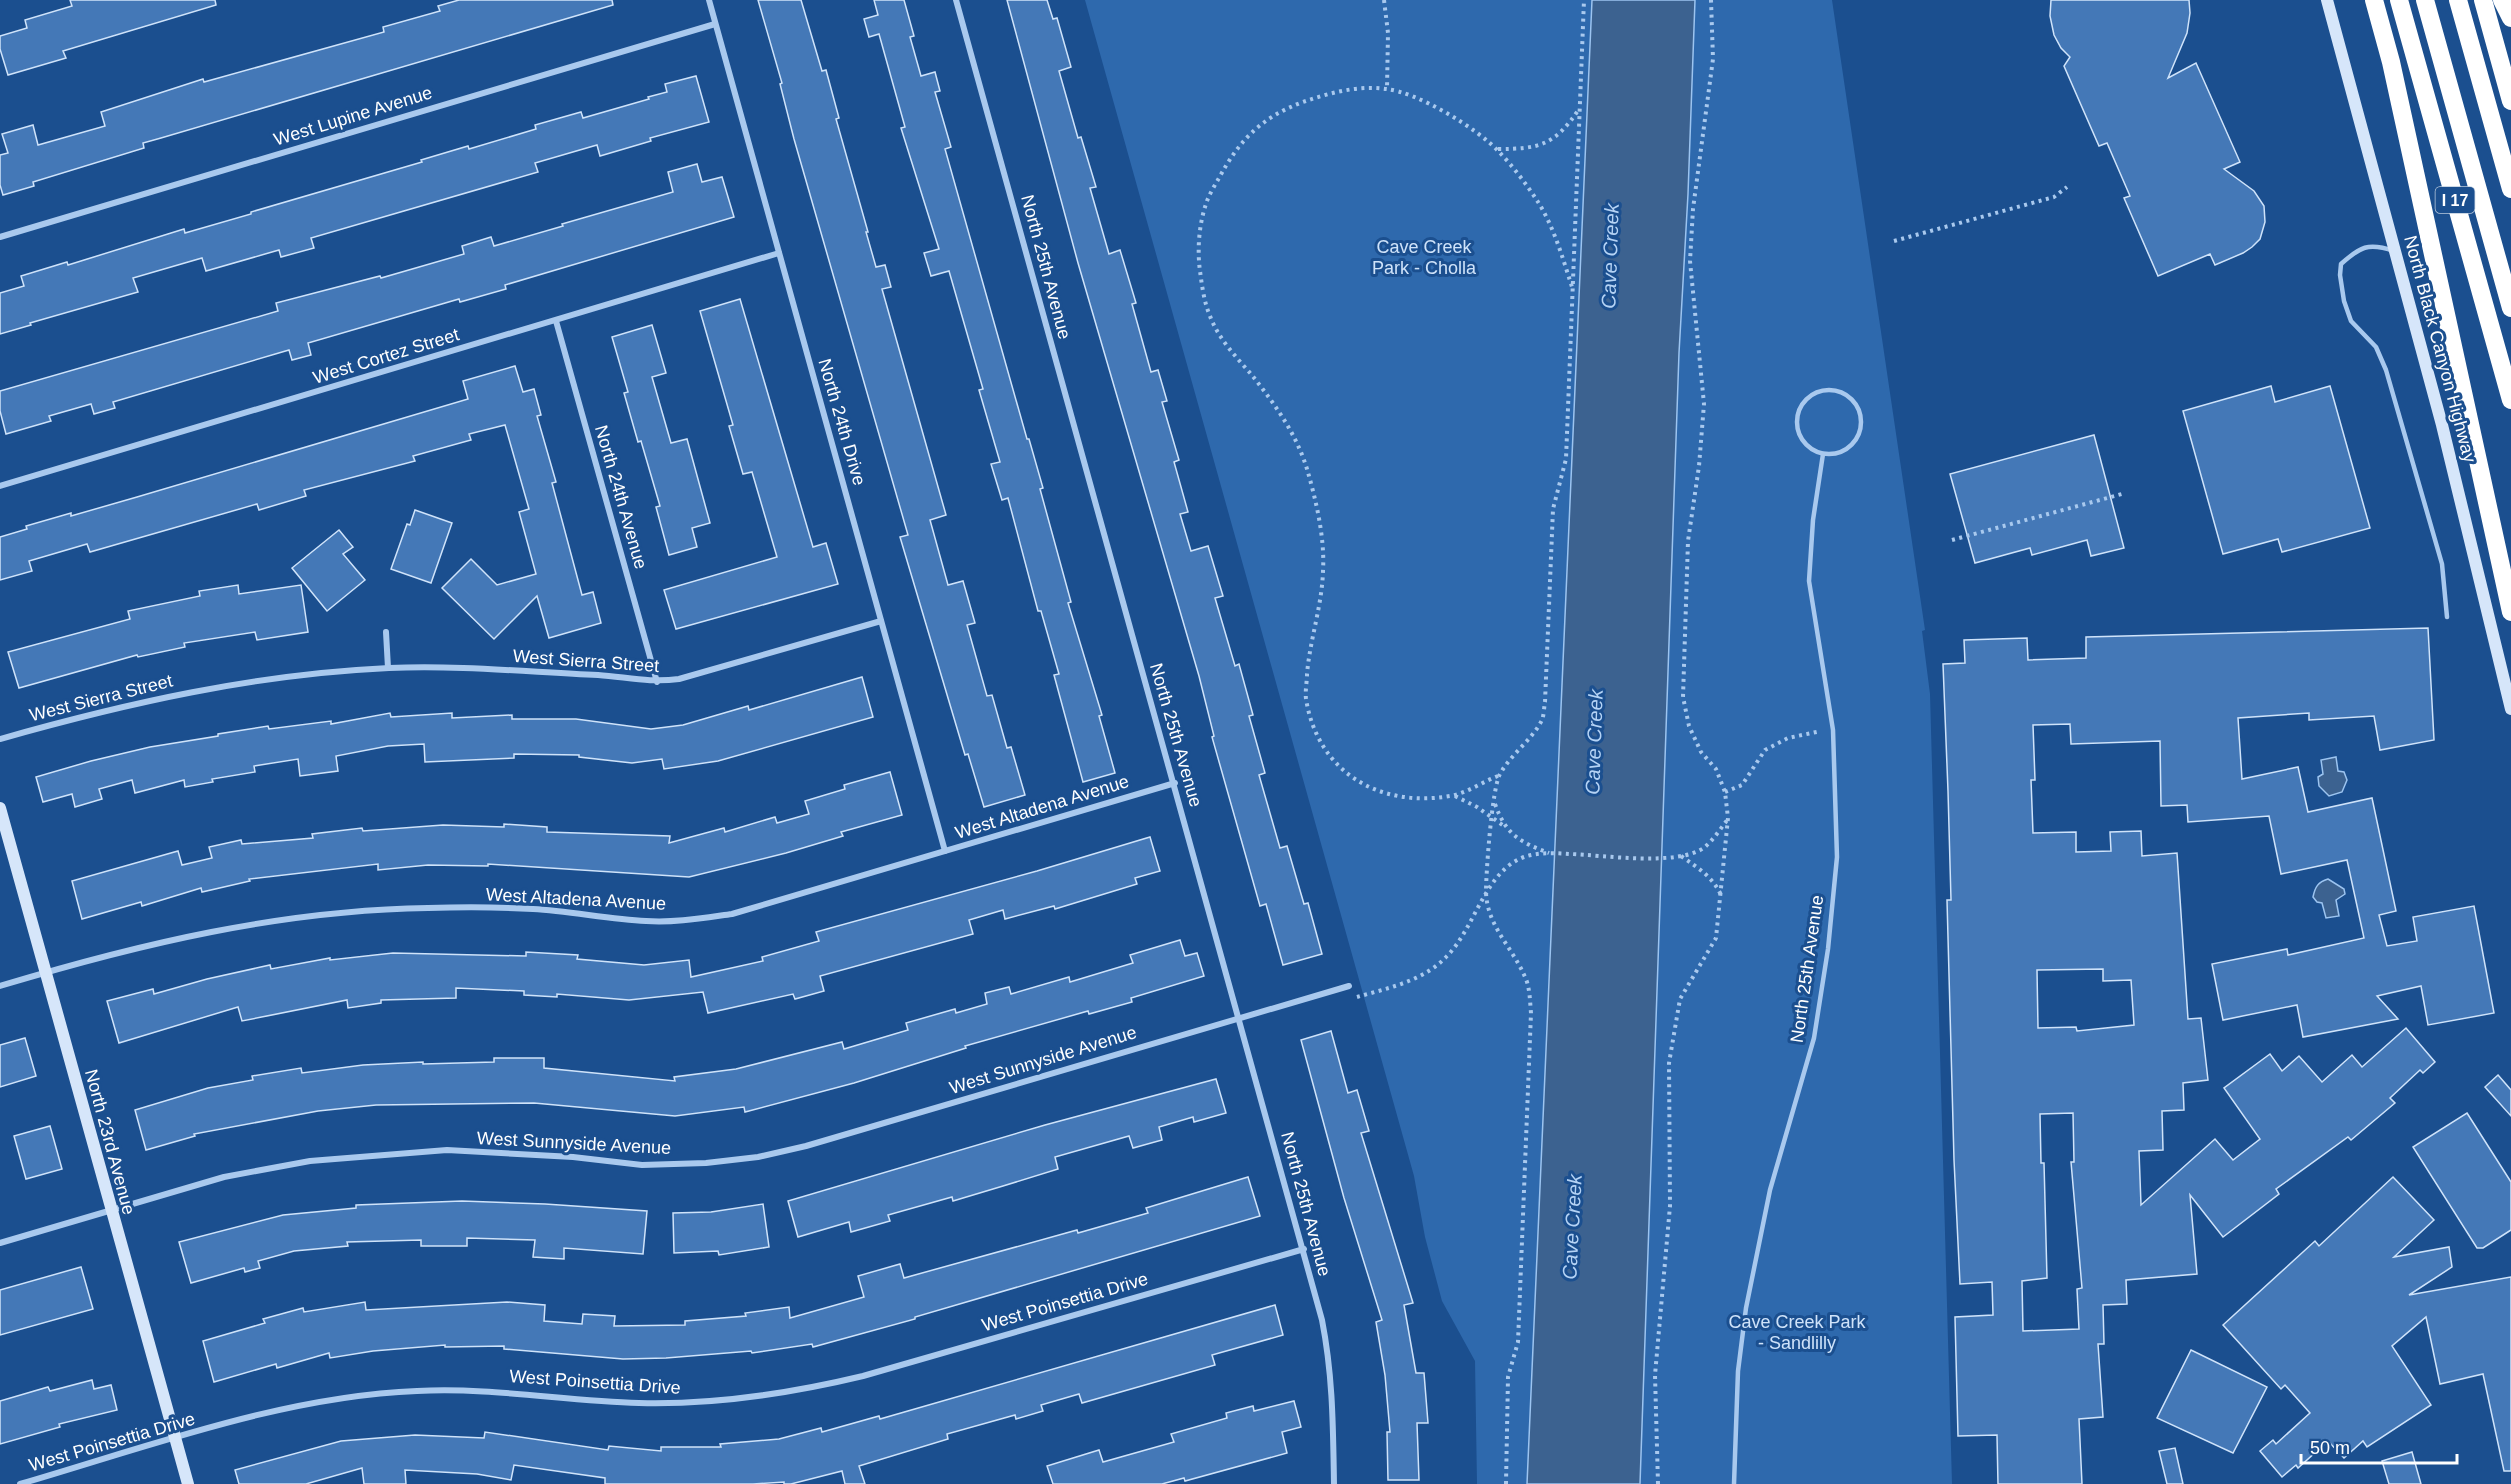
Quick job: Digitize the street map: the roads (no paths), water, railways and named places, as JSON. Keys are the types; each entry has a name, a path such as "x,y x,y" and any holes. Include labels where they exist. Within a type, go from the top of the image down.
{"highway":[{"path":"2374,0 2393,73 2511,612"},
{"name":"I 17","path":"2399,0 2511,400"},
{"path":"2425,0 2511,308"},
{"path":"2458,0 2511,189"},
{"path":"2483,0 2511,101"},
{"path":"2502,0 2511,18"}],"main road":[{"name":"North Black Canyon Highway","path":"2327,0 2442,425 2511,709"},
{"name":"North 23rd Avenue","path":"0,808 188,1484"}],"street":[{"name":"North 24th Drive","path":"708,0 945,851"},
{"name":"North 25th Avenue","path":"956,0 1304,1249 1322,1320 1330,1364 1333,1397 1334,1484"},
{"name":"West Lupine Avenue","path":"0,237 715,24"},
{"name":"West Cortez Street","path":"0,486 779,253"},
{"name":"North 24th Avenue","path":"556,321 657,682"},
{"name":"West Sierra Street","path":"0,739 131,704 206,689 388,668 467,668 609,676 657,682 679,679 881,621"},
{"path":"386,632 388,668"},
{"name":"West Altadena Avenue","path":"0,986 198,935 304,916 427,908 532,909 646,921 686,920 732,914 1175,783"},
{"name":"West Sunnyside Avenue","path":"0,1243 224,1177 310,1161 447,1150 573,1157 642,1165 706,1164 758,1157 806,1146 1349,986"},
{"name":"West Poinsettia Drive","path":"20,1484 296,1405 347,1397 417,1390 496,1391 636,1403 692,1404 768,1396 863,1376 1304,1249"}],"lane":[{"path":"2396,251 2379,246 2356,250 2341,264 2340,274 2344,301 2351,321 2376,347 2386,370 2442,564 2447,617"},
{"path":"1830,389 1840,391 1857,404 1862,420 1857,439 1842,451 1824,454 1813,450 1805,443 1797,424 1798,413 1810,396 1830,389"},
{"name":"North 25th Avenue","path":"1734,1484 1738,1371 1753,1268 1770,1190 1814,1038 1828,949 1837,857 1833,730 1809,581 1813,520 1824,454"}],"water":[{"name":"Cave Creek","path":"1592,0 1695,0 1679,353 1640,1484 1527,1484"},
{"path":"2336,757 2338,771 2344,772 2347,780 2342,792 2329,796 2319,786 2318,777 2323,774 2321,760"},
{"path":"2328,879 2344,889 2345,894 2336,900 2339,916 2326,918 2322,903 2317,902 2313,897 2318,885"}],"park label":[{"name":"Cave Creek Park - Cholla","path":"1424,257"},
{"name":"Cave Creek Park - Sandlilly","path":"1797,1332"}]}
